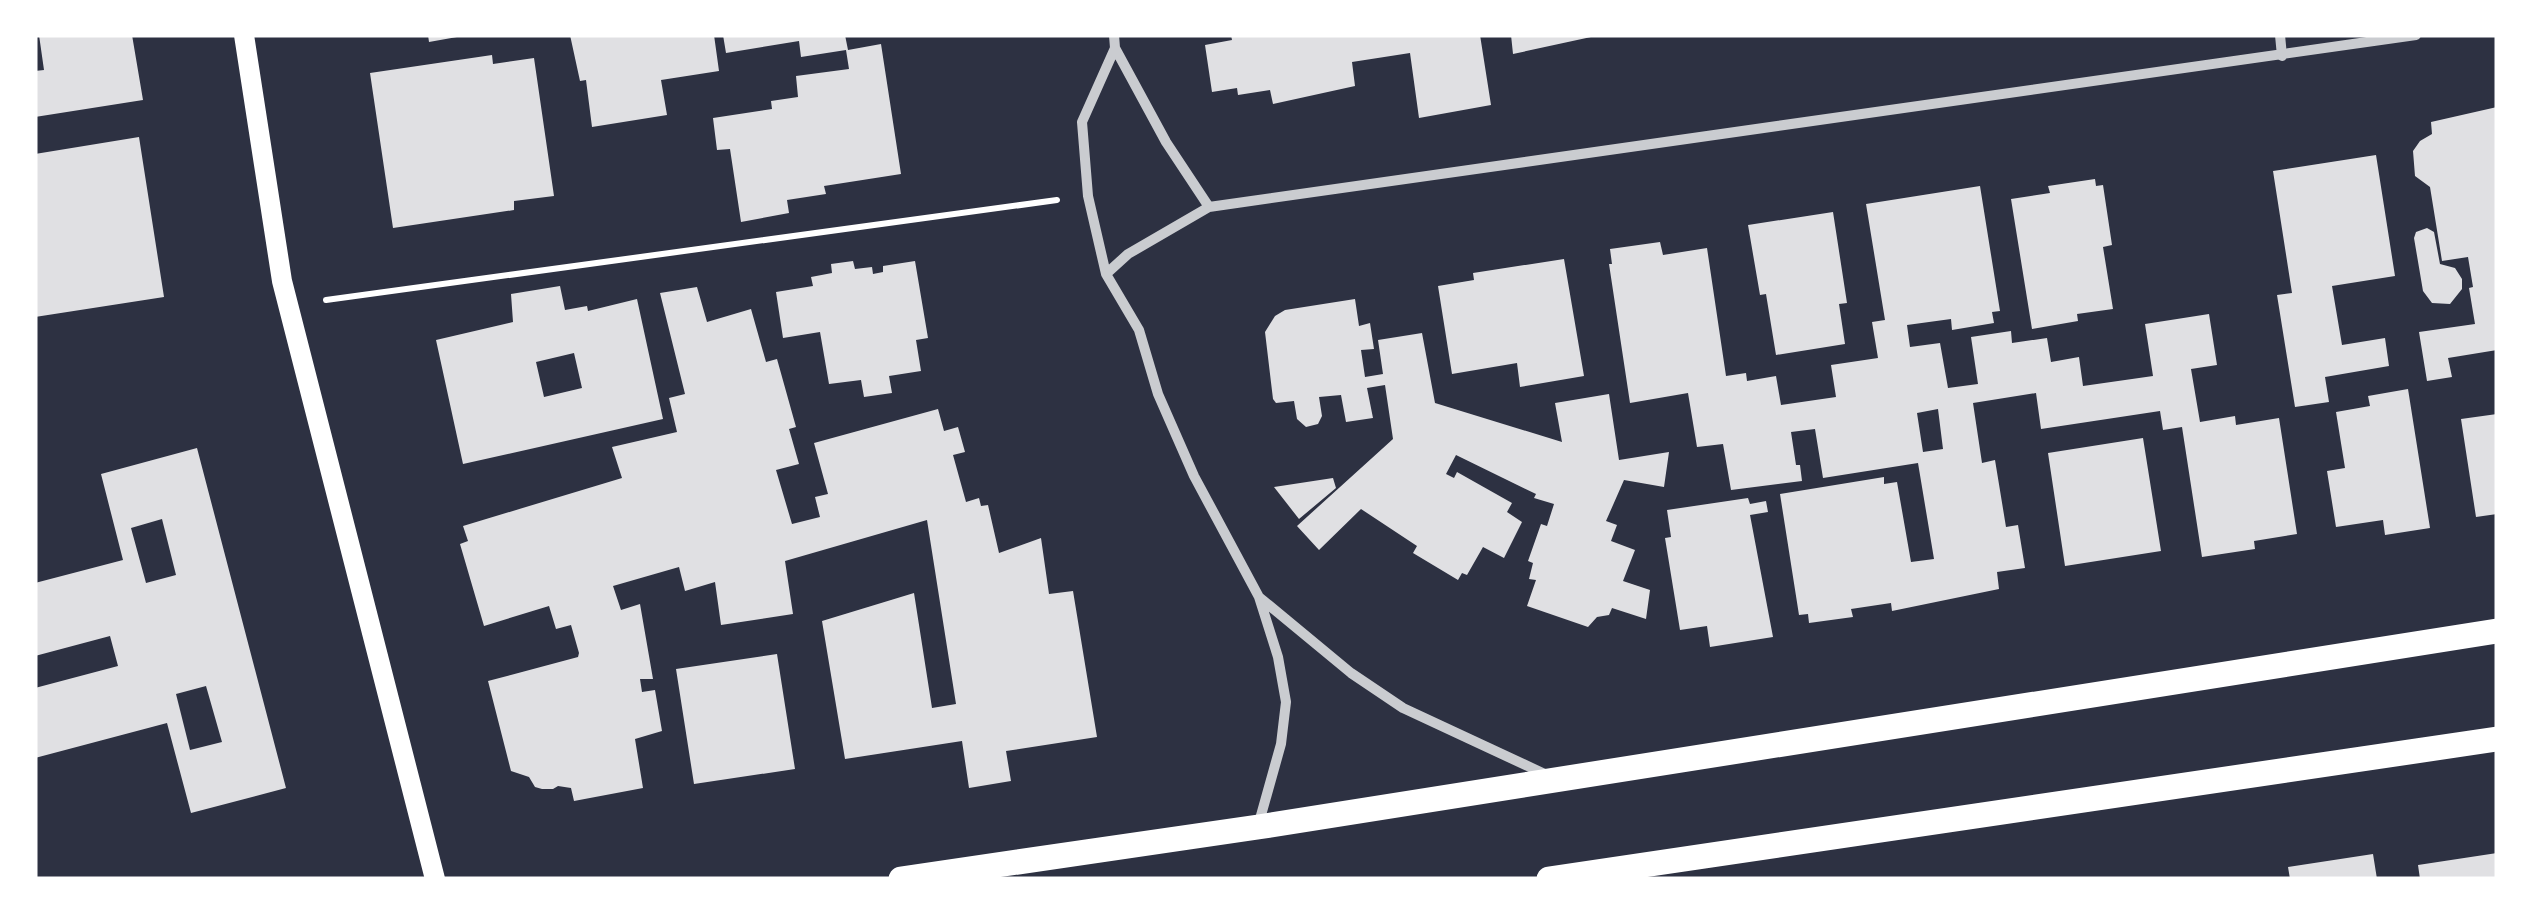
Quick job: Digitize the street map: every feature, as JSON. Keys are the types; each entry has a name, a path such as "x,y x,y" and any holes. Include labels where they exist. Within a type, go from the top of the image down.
{"main road":[{"path":"244,35 282,281 435,879"},
{"path":"902,879 2497,632"},
{"path":"1549,879 2497,739"}],"street":[{"path":"1114,35 1114,48 1082,122 1088,196 1106,274 1138,330 1158,394 1194,476 1259,598 1278,657 1286,702 1281,744 1258,826"},
{"path":"2280,35 2282,56"},
{"path":"1106,274 1128,254 1209,206 2416,35"},
{"path":"1114,48 1166,142 1209,206"},
{"path":"1259,598 1351,673 1403,708 1554,778"}],"path":[{"path":"288,305 1088,196"}],"building":[{"path":"39,35 132,35 143,100 35,117 35,71 44,70"},
{"path":"428,35 457,35 457,37 429,42"},
{"path":"570,35 714,35 719,71 661,80 667,115 592,127 586,80 580,81"},
{"path":"723,35 845,35 848,50 881,44 901,174 824,186 826,194 787,200 789,213 741,222 730,149 717,150 713,118 772,109 771,101 798,97 796,76 849,69 846,50 801,57 799,41 726,53"},
{"path":"1231,35 1480,35 1491,105 1419,118 1410,53 1352,62 1355,86 1273,104 1270,90 1238,95 1237,88 1212,92 1205,45 1232,40"},
{"path":"1511,35 1591,35 1591,37 1513,54"},
{"path":"492,55 493,64 534,58 554,196 514,201 514,210 393,228 370,73"},
{"path":"2497,107 2497,350 2448,358 2452,377 2427,381 2419,332 2475,324 2469,288 2473,287 2468,257 2442,261 2430,187 2415,176 2413,151 2432,134 2431,122"},
{"path":"139,137 164,297 35,317 35,154"},
{"path":"2376,155 2395,276 2332,286 2342,345 2385,338 2389,366 2325,377 2329,402 2295,407 2277,295 2292,293 2273,171"},
{"path":"2095,179 2096,186 2103,185 2112,245 2103,247 2113,309 2077,314 2078,321 2032,329 2011,199 2050,193 2048,186"},
{"path":"1980,186 2000,311 1992,312 1994,323 1952,330 1951,319 1907,325 1910,347 1940,343 1948,388 1978,384 1971,337 2011,331 2012,343 2047,338 2051,362 2079,357 2083,386 2153,376 2145,324 2209,314 2217,365 2191,369 2200,422 2235,416 2236,425 2279,418 2297,534 2254,541 2255,549 2202,557 2182,427 2163,430 2160,411 2041,429 2036,393 1973,403 1982,463 1995,460 2006,527 2018,525 2025,568 1997,572 1999,589 1892,611 1891,603 1851,609 1853,617 1809,623 1808,614 1799,615 1780,494 1884,477 1884,484 1897,482 1911,562 1934,559 1918,463 1823,478 1815,429 1791,432 1802,481 1731,490 1723,444 1697,447 1688,393 1630,403 1610,249 1660,242 1663,255 1707,248 1726,376 1746,373 1747,381 1776,376 1781,405 1836,397 1831,365 1878,358 1872,322 1885,320 1866,204","holes":["1938,409 1943,449 1923,452 1917,413"]},
{"path":"1833,212 1847,303 1839,304 1845,344 1776,355 1766,294 1760,295 1748,225"},
{"path":"2427,228 2434,232 2440,264 2455,268 2462,279 2462,289 2450,304 2432,303 2423,291 2414,238 2416,232"},
{"path":"1564,259 1584,376 1520,387 1517,363 1452,374 1438,286 1474,280 1473,273"},
{"path":"853,261 855,269 872,267 873,274 883,272 883,266 915,261 928,338 916,340 921,371 889,376 892,393 864,397 861,380 829,384 820,332 783,338 776,292 813,286 811,277 832,273 831,264"},
{"path":"560,286 565,310 587,306 588,311 637,299 663,419 463,464 436,340 513,322 511,294","holes":["574,353 582,388 544,397 536,362"]},
{"path":"697,287 707,322 751,309 766,362 777,359 796,427 789,429 799,464 776,470 792,524 820,517 815,497 828,494 814,443 938,409 944,431 958,427 965,452 953,455 966,502 979,498 981,506 988,505 999,553 1041,538 1049,594 1073,591 1097,737 1006,751 1011,781 969,788 962,741 845,759 822,621 914,593 932,708 956,704 927,520 785,561 793,614 721,625 715,582 685,591 679,567 613,586 621,610 640,604 653,679 640,679 642,692 655,690 662,731 635,739 643,788 574,801 571,788 542,789 535,787 529,777 511,771 488,681 578,657 579,653 571,625 556,629 549,606 484,626 460,544 468,541 463,526 622,478 612,447 677,432 669,398 685,394 660,293"},
{"path":"1355,299 1359,326 1370,323 1374,349 1361,350 1365,377 1383,374 1378,340 1422,333 1435,403 1562,442 1555,403 1609,394 1619,460 1669,452 1664,487 1624,480 1606,521 1617,525 1611,541 1635,550 1623,581 1650,590 1646,619 1612,608 1609,615 1597,617 1588,627 1527,606 1536,580 1529,579 1533,563 1528,561 1541,524 1547,526 1554,504 1534,498 1536,494 1456,455 1446,474 1454,478 1457,472 1512,503 1507,512 1522,522 1504,558 1483,547 1467,575 1462,573 1458,580 1413,553 1417,546 1361,509 1319,550 1297,526 1393,439 1385,385 1367,388 1373,418 1346,422 1341,395 1319,397 1322,416 1318,424 1306,427 1297,419 1294,401 1276,403 1273,399 1265,332 1275,316 1285,310"},
{"path":"2408,389 2430,528 2385,535 2383,520 2336,527 2327,471 2345,468 2336,412 2370,406 2368,396"},
{"path":"2497,414 2497,514 2476,517 2461,419"},
{"path":"2143,438 2161,551 2065,566 2048,453"},
{"path":"197,448 286,788 191,813 167,723 35,758 35,688 118,666 110,636 35,656 35,583 123,560 101,474","holes":["162,519 176,575 146,583 131,528","206,686 222,742 190,750 176,694"]},
{"path":"1333,478 1336,488 1299,519 1274,487"},
{"path":"1748,498 1750,504 1766,501 1768,512 1750,515 1773,637 1710,647 1707,626 1680,630 1665,538 1671,537 1667,510"},
{"path":"777,654 795,769 694,784 676,669"},
{"path":"2497,853 2497,879 2420,879 2418,865"},
{"path":"2373,854 2377,879 2290,879 2288,867"}]}
